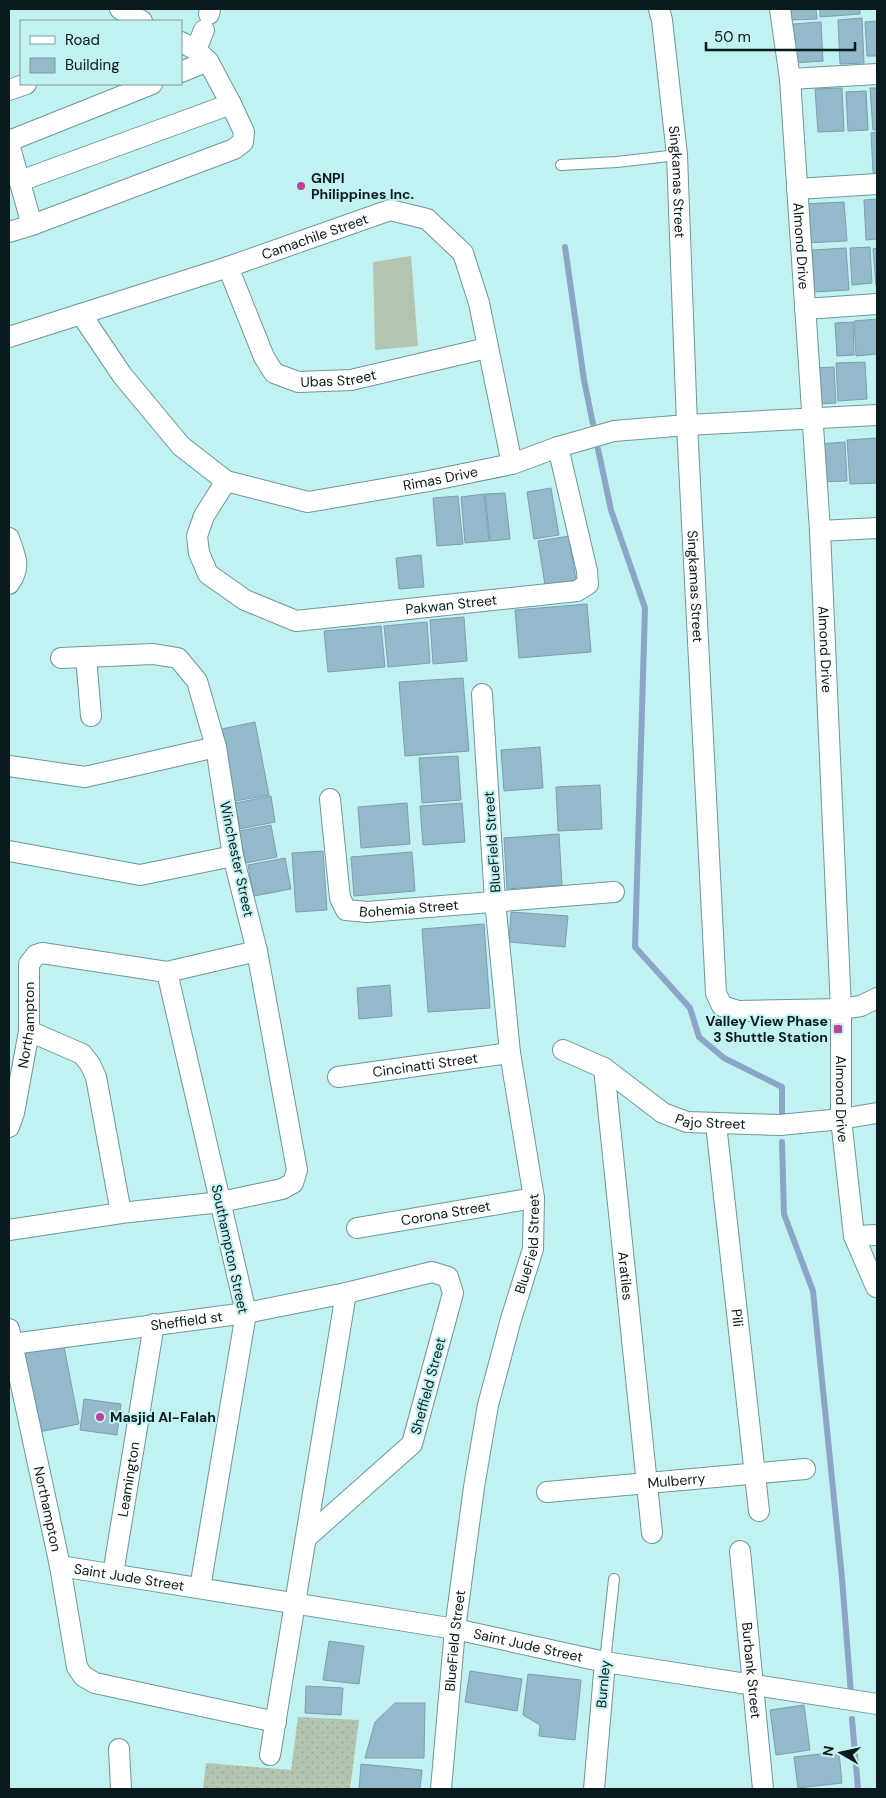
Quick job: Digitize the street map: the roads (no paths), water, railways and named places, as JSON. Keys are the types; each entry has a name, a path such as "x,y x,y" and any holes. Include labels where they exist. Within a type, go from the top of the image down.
{"street":[{"path":"120,9 140,20"},
{"name":"Singkamas Street","path":"659,9 662,20 677,155 687,425 716,993 722,1006 738,1011 841,1009 861,1006 877,998"},
{"name":"Almond Drive","path":"780,9 790,79 820,531 841,1009 841,1119 854,1236 876,1287"},
{"path":"182,70 195,51 208,17"},
{"path":"9,232 234,149 243,142 244,132 232,104 195,51"},
{"path":"790,79 877,74"},
{"path":"9,90 23,85"},
{"path":"32,225 9,142 150,85"},
{"path":"20,181 232,104"},
{"path":"797,189 877,184"},
{"name":"Camachile Street","path":"9,337 228,267 390,210 427,218 463,253 479,303 512,464"},
{"name":"Ubas Street","path":"228,267 264,357 274,374 298,382 351,380 487,348"},
{"path":"805,309 877,304"},
{"name":"Rimas Drive","path":"82,314 122,375 181,446 226,481 308,502 429,481 512,464 558,447 614,431 687,425 877,415"},
{"name":"Pakwan Street","path":"226,481 204,516 197,536 199,553 208,574 244,600 296,621 577,591 588,584 587,571 558,447"},
{"path":"820,531 877,528"},
{"path":"9,538 17,562 15,575 9,584"},
{"name":"Winchester Street","path":"61,658 153,654 178,658 197,681 216,747 233,856 257,951 297,1170 293,1183 282,1189 221,1202"},
{"path":"86,657 91,716"},
{"name":"BlueField Street","path":"441,1789 455,1629 474,1487 488,1405 533,1249 534,1198 510,1053 495,901 482,694"},
{"path":"9,766 85,777 216,747"},
{"name":"Bohemia Street","path":"330,798 340,898 346,910 367,912 495,901"},
{"path":"9,851 140,875 233,856"},
{"path":"495,901 614,892"},
{"path":"167,972 257,951"},
{"name":"Northampton","path":"9,1127 14,1114 29,1031 29,964 36,955 42,953 167,972"},
{"name":"Southampton Street","path":"167,972 246,1313 200,1588"},
{"path":"29,1031 82,1054 90,1064 96,1077 121,1213"},
{"name":"Pajo Street","path":"563,1050 604,1068 663,1112 687,1122 780,1125 841,1119 877,1113"},
{"name":"Cincinatti Street","path":"338,1077 510,1053"},
{"name":"Aratiles","path":"604,1068 652,1533"},
{"name":"Pili","path":"716,1124 760,1511"},
{"name":"Corona Street","path":"357,1228 534,1198"},
{"path":"9,1230 121,1213 221,1202"},
{"path":"854,1236 877,1235"},
{"name":"Sheffield st","path":"10,1336 154,1324 246,1313 346,1293 432,1272 448,1277"},
{"name":"Sheffield Street","path":"306,1538 412,1444 453,1293 448,1277"},
{"path":"270,1755 346,1293"},
{"name":"Leamington","path":"113,1574 154,1324"},
{"name":"Northampton","path":"10,1336 60,1566 77,1666 83,1676 94,1683 276,1722"},
{"name":"Mulberry","path":"547,1492 805,1469"},
{"name":"Burbank Street","path":"740,1551 763,1789"},
{"name":"Saint Jude Street","path":"60,1566 455,1629 605,1662 877,1704"},
{"name":"Burnley","path":"594,1789 605,1662"},
{"path":"119,1748 121,1789"}],"lane":[{"path":"561,165 617,162 677,155"},
{"name":"Burnley","path":"605,1662 614,1578"}],"waterway":[{"path":"565,247 584,380 593,424"},
{"path":"598,449 611,510 645,608 635,947 690,1008 699,1037 724,1058 782,1087 782,1115"},
{"path":"782,1142 784,1214 813,1291 842,1578 851,1694"},
{"path":"852,1719 858,1789"}],"place":[{"name":"GNPI Philippines Inc.","path":"301,186"},
{"name":"Valley View Phase 3 Shuttle Station","path":"838,1029"},
{"name":"Masjid Al-Falah","path":"100,1417"}]}
